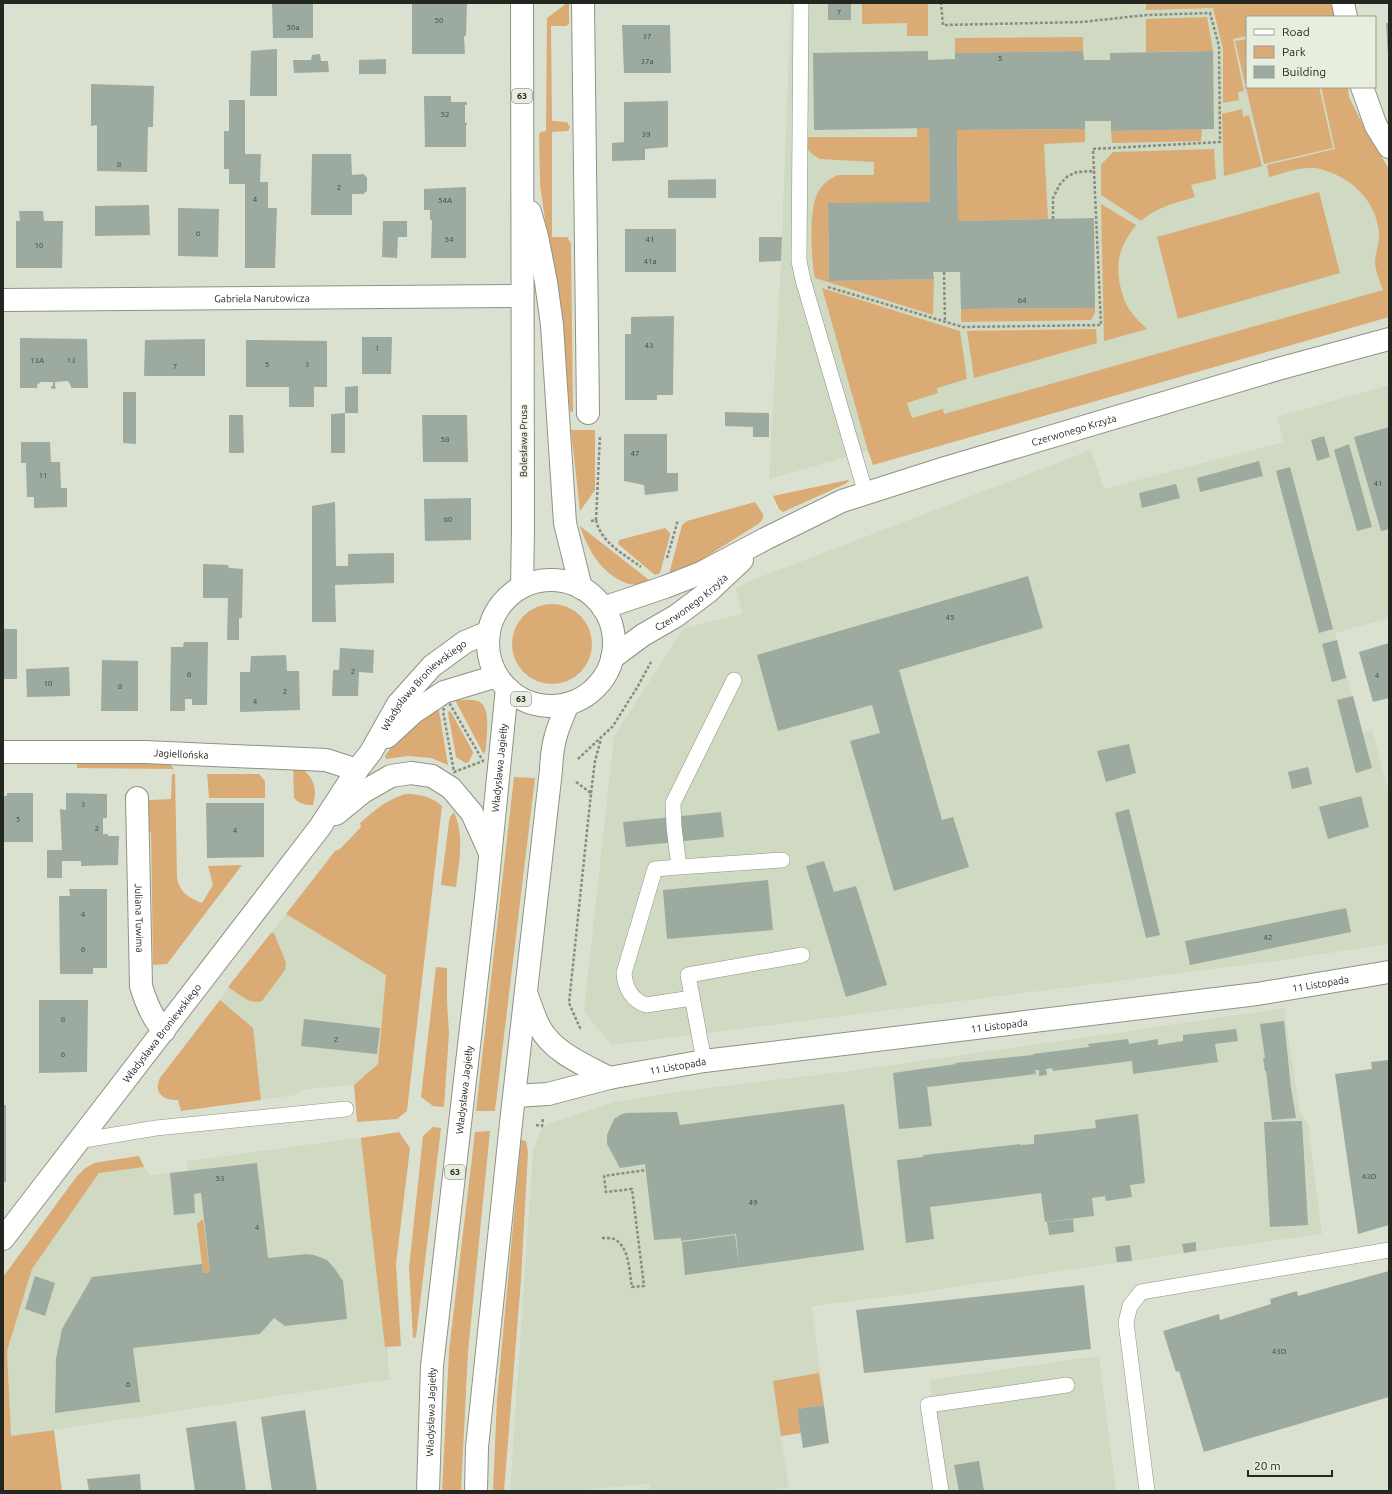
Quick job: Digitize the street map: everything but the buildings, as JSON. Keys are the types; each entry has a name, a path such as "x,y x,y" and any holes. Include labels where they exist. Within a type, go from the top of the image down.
{"street":[{"name":"Bolesława Prusa","path":"522,3 522,587"},
{"path":"583,3 588,413"},
{"path":"1343,3 1346,16"},
{"path":"1362,88 1376,126 1389,147"},
{"name":"Bolesława Prusa","path":"523,188 537,236 546,282 552,325 565,523 581,588"},
{"path":"522,296 552,325"},
{"name":"Gabriela Narutowicza","path":"3,300 522,296"},
{"name":"Czerwonego Krzyża","path":"604,608 666,588 701,573 842,501 942,469 1278,369 1389,339"},
{"name":"Czerwonego Krzyża","path":"612,658 643,635 676,616 708,592 765,539"},
{"name":"63","path":"551,580 567,582 581,588 594,597 604,608 611,624 614,641 612,658 606,674 596,688 583,698 568,704 551,706 535,704 520,698 502,682 491,662 488,647 489,632 493,618 500,606 510,596 522,587 536,582 551,580"},
{"name":"Władysława Broniewskiego","path":"3,1239 320,827 357,770 371,752 398,704 432,666 465,642 489,632"},
{"name":"Władysława Broniewskiego","path":"371,752 414,712 444,692 502,682"},
{"name":"Władysława Jagiełły","path":"428,1491 432,1366 490,853 502,682"},
{"path":"476,1491 477,1446 552,750 556,731 568,704"},
{"name":"Jagiellońska","path":"3,752 145,752 326,760 357,770"},
{"name":"Władysława Broniewskiego","path":"320,827 363,792 391,776 411,773 432,776 451,788 472,813 490,853"},
{"name":"Juliana Tuwima","path":"137,798 141,986 146,1002 156,1022 164,1031"},
{"name":"11 Listopada","path":"515,1096 548,1094 609,1078 704,1061 1257,994 1389,972"},
{"path":"526,993 541,1028 550,1041 568,1056 609,1078"}],"lane":[{"path":"801,3 799,260 802,280 866,494"},
{"path":"679,867 674,827 673,803 734,680"},
{"path":"692,998 646,1005 639,1002 630,994 625,981 624,973 655,869 782,860"},
{"path":"704,1061 688,975 802,955"},
{"path":"78,1141 156,1128 346,1109"},
{"path":"1148,1491 1126,1322 1130,1306 1141,1292 1389,1250"},
{"path":"941,1491 928,1405 1067,1385"}],"path":[{"path":"802,280 963,327 1101,325 1094,149 1220,142 1219,46 1210,13 1146,15 1082,22 943,25 941,3"},
{"path":"1053,219 1053,198 1060,184 1068,176 1077,172 1095,171"},
{"path":"944,272 945,322"},
{"path":"588,413 600,429 596,520 598,528 608,543 642,568"},
{"path":"585,521 596,520"},
{"path":"665,563 678,520"},
{"path":"575,762 613,726 653,659"},
{"path":"454,772 443,711 447,699 483,761"},
{"path":"575,1033 580,1028 569,1003 591,793 595,761 601,738"},
{"path":"574,780 578,785 591,793"},
{"path":"602,1238 613,1239 621,1244 626,1251 632,1286 644,1286 632,1189 606,1192 604,1176 646,1170"}],"shaded area":[{"path":"791,3 1335,3 1246,16 1246,88 1348,88 1349,97 1365,129 1389,303 769,479 781,261"},
{"path":"1389,385 1389,618 1335,633 1362,733 1372,730 1389,793 1389,944 1261,963 611,1045 584,1011 614,736 684,628 742,614 736,589 745,583 1091,450 1104,489 1283,442 1277,417"},
{"path":"286,914 386,975 378,1064 354,1085 305,1089 295,1095 181,1111 178,1100 169,1100 160,1094 157,1087 160,1078"},
{"path":"1284,1008 1300,1113 1308,1123 1322,1234 896,1296 812,1306 824,1405 797,1409 801,1433 781,1436 789,1488 760,1491 650,1491 649,1484 571,1491 510,1491 533,1152 542,1126 615,1102 676,1092 849,1071"},
{"path":"372,1136 389,1375 391,1379 11,1436 7,1351 32,1269 99,1173 144,1167 150,1175 188,1171 187,1161"},
{"path":"1099,1356 1116,1491 947,1491 929,1380"}],"green space":[{"path":"569,3 569,24 566,26 551,26 552,121 567,122 570,127 568,131 552,132 552,237 567,237 571,243 573,412 570,411 563,342 540,185 539,134 546,131 547,18"},
{"path":"862,3 928,3 928,36 907,36 907,23 862,24"},
{"path":"1146,3 1335,3 1337,16 1246,16 1246,36 1233,39 1244,91 1238,92 1239,100 1223,103 1223,49 1213,8 1146,10"},
{"path":"1207,17 1213,51 1146,52 1146,19"},
{"path":"1083,37 1083,51 955,53 955,38"},
{"path":"1246,39 1246,88 1235,41"},
{"path":"1246,88 1319,88 1333,148 1264,164"},
{"path":"1321,88 1348,88 1349,97 1365,129 1389,169 1389,317 873,465 822,288 960,331 967,379 937,388 938,393 907,403 912,418 943,409 944,414 1383,290 1375,265 1379,235 1377,221 1368,202 1355,187 1338,176 1316,168 1295,170 1269,177 1267,165 1335,149"},
{"path":"1242,109 1243,117 1249,115 1262,166 1224,176 1222,114"},
{"path":"917,128 929,128 930,202 828,204 829,281 934,279 933,315 815,278 812,260 812,215 819,190 827,181 838,175 874,175 874,162 820,159 813,155 809,150 804,137 917,137"},
{"path":"1085,129 1085,142 1044,144 1048,219 958,221 957,130"},
{"path":"1202,129 1201,141 1112,143 1111,131"},
{"path":"1214,149 1216,179 1191,185 1195,197 1153,212 1141,221 1101,195 1101,165 1113,152"},
{"path":"1319,192 1340,273 1178,319 1157,237"},
{"path":"1101,204 1136,225 1126,239 1122,249 1118,264 1118,273 1121,291 1128,307 1135,317 1147,329 1104,341"},
{"path":"1095,308 1095,313 1091,320 961,322 961,309"},
{"path":"1096,329 1097,343 974,378 967,331"},
{"path":"571,430 595,430 595,490 580,511"},
{"path":"849,481 845,484 783,512 779,509 773,496"},
{"path":"755,502 763,514 763,519 758,524 671,579 669,574 682,525 687,521"},
{"path":"580,526 653,583 629,584 617,579 609,573 591,552"},
{"path":"665,528 670,535 660,573 655,575 618,544 619,540"},
{"path":"544,604 560,604 581,615 592,636 592,652 581,673 560,684 544,684 530,678 523,673 518,666 512,652 512,636 518,622 523,615 530,610"},
{"path":"455,700 478,701 485,709 487,715 487,730 486,749 484,754 483,753"},
{"path":"438,704 448,765 431,758 408,756 386,759 385,756 397,741"},
{"path":"449,711 451,712 472,750 473,753 469,762 465,763 456,757 448,713"},
{"path":"169,763 174,769 77,768 77,764"},
{"path":"293,765 302,768 305,771 315,787 313,805 302,804 294,798"},
{"path":"172,774 175,774 177,877 180,887 185,894 202,903 213,885 208,866 242,865 167,964 153,965 151,832 146,832 147,801 171,799"},
{"path":"207,774 259,774 265,781 265,798 209,798"},
{"path":"514,777 535,778 495,1111 476,1111"},
{"path":"405,794 425,796 442,806 407,1111 397,1119 357,1122 354,1085 378,1064 386,975 286,914 335,851 340,849 361,827 360,823 381,806"},
{"path":"454,812 460,840 460,859 456,887 441,885 449,822 450,817"},
{"path":"271,933 274,933 286,963 285,970 262,1001 258,1002 249,1000 228,987"},
{"path":"436,967 447,968 449,1033 444,1107 433,1106 421,1097"},
{"path":"220,1000 253,1028 261,1100 181,1111 178,1100 168,1099 159,1092 158,1084 160,1078"},
{"path":"433,1127 441,1128 416,1337 413,1338 409,1268 423,1136"},
{"path":"490,1131 468,1352 461,1491 442,1491 449,1351 475,1132"},
{"path":"399,1132 410,1148 396,1264 401,1346 385,1347 361,1138"},
{"path":"521,1140 526,1141 528,1152 521,1280 504,1491 493,1491 497,1398"},
{"path":"139,1156 144,1167 99,1173 32,1269 7,1351 11,1436 54,1430 62,1491 3,1491 3,1277 77,1176 84,1169 94,1163"},
{"path":"203,1219 210,1272 203,1273 197,1224"},
{"path":"819,1373 824,1405 797,1409 801,1433 781,1436 773,1381"}]}
